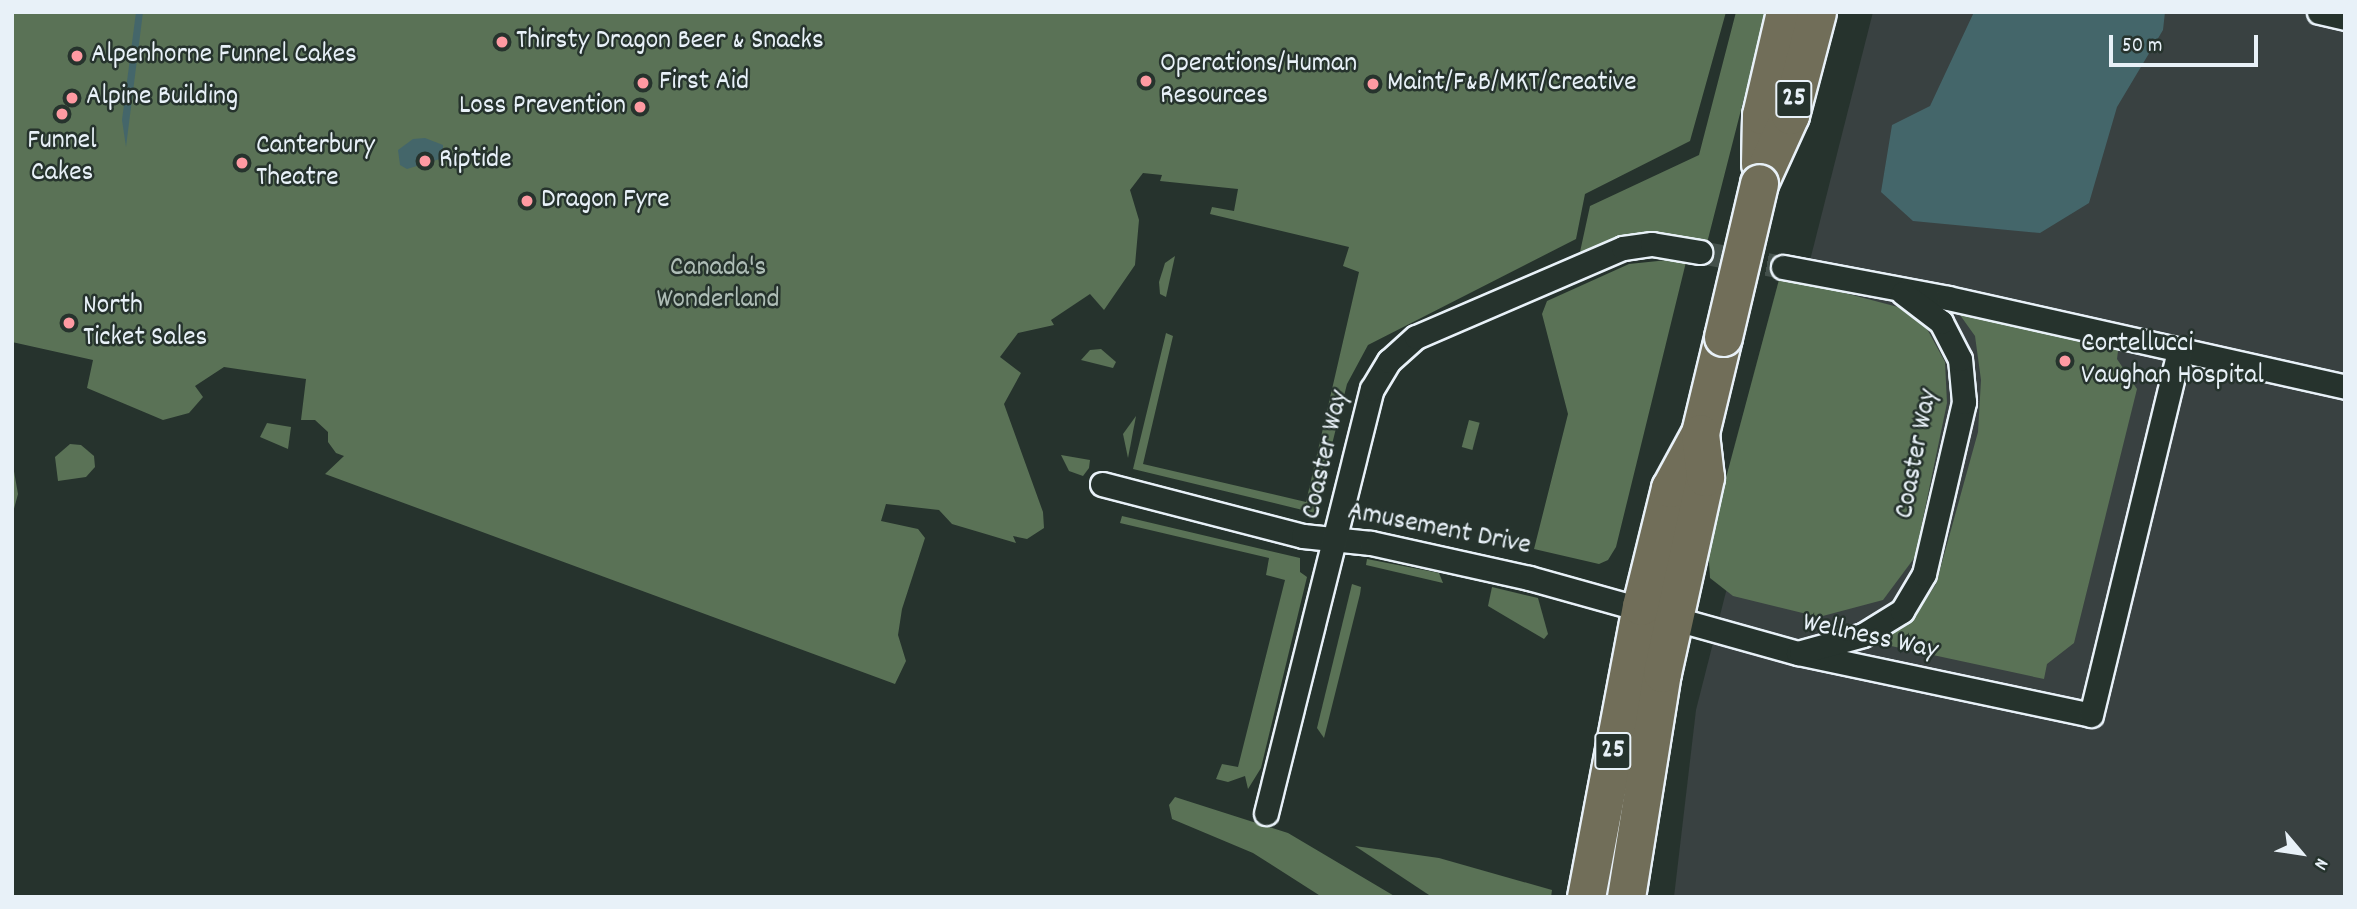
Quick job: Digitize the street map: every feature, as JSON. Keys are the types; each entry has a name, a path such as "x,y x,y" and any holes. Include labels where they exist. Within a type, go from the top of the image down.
{"main road":[{"name":"25","path":"1759,183 1761,115 1785,12"},
{"name":"25","path":"1626,897 1670,488 1700,433 1759,183 1790,115 1818,12"},
{"name":"25","path":"1586,897 1657,614"}],"street":[{"path":"2319,12 2345,18"},
{"name":"Coaster Way","path":"1266,813 1338,538 1372,389 1389,361 1416,337 1623,248 1653,244 1700,252"},
{"name":"Coaster Way","path":"1783,267 1903,293 1941,322 1960,359 1964,402 1924,574 1902,611 1863,635 1798,653"},
{"path":"1903,293 1948,298 2345,387"},
{"name":"Wellness Way","path":"1657,614 1798,653 2091,715 2179,351"},
{"name":"Amusement Drive","path":"1102,484 1303,536 1338,538 1657,614"}],"shaded area":[{"name":"Cortellucci Vaughan Hospital","path":"1873,12 2345,12 2345,897 1674,897 1696,710"}],"green space":[{"name":"Canada's Wonderland","path":"12,12 1726,12 1690,141 1585,194 1576,239 1368,345 1347,384 1315,513 1133,469 1166,333 1173,336 1143,464 1306,502 1359,272 1343,266 1349,247 1210,214 1212,207 1234,211 1238,189 1160,181 1162,175 1143,173 1130,190 1139,220 1135,265 1104,310 1090,294 1051,320 1054,325 1018,333 1000,357 1021,373 1004,404 1043,512 1044,528 1027,539 1013,536 1016,543 952,524 939,510 886,504 881,521 918,529 925,538 902,609 898,635 906,661 895,684 325,474 344,456 336,453 328,442 328,432 315,420 301,420 306,379 224,367 195,386 203,397 189,413 163,420 87,388 93,360 12,342"},
{"path":"1736,12 1766,12 1707,243 1642,235 1580,252 1590,206 1699,155"},
{"path":"1175,256 1166,297 1160,294 1159,282 1165,263"},
{"path":"1687,258 1616,547 1608,560 1599,564 1534,549 1568,414 1542,314 1547,301 1629,264"},
{"path":"1780,276 1898,307 1926,327 1945,362 1947,403 1915,557 1883,600 1819,617 1733,596 1710,578 1708,545"},
{"path":"1955,308 2119,343 2117,359 2137,389 2074,643 2047,664 2044,679 1877,643 1917,613 1936,584 1978,432 1981,380 1975,336"},
{"path":"1101,349 1116,362 1113,368 1081,360 1090,350"},
{"path":"1136,416 1128,458 1123,434"},
{"path":"1469,420 1480,423 1472,450 1462,447"},
{"path":"267,423 291,427 288,449 260,437"},
{"path":"70,444 81,445 94,456 95,467 86,477 58,481 55,457"},
{"path":"1061,455 1090,460 1089,468 1083,476 1069,471"},
{"path":"12,460 18,494 12,516"},
{"path":"1122,516 1300,558 1300,572 1307,577 1261,768 1248,789 1245,776 1228,782 1216,779 1222,764 1238,767 1285,580 1266,575 1269,558 1120,523"},
{"path":"1367,559 1439,573 1443,583 1366,565"},
{"path":"1352,584 1361,587 1360,594 1324,738 1317,728"},
{"path":"1492,587 1538,598 1548,634 1544,639 1488,606"},
{"path":"1175,797 1288,833 1396,897 1322,897 1253,853 1172,819 1169,805"},
{"path":"1355,846 1439,858 1552,890 1551,897 1432,897"}],"water":[{"path":"136,12 143,12 126,147 122,120"},
{"path":"1974,12 2165,12 2163,30 2117,107 2089,203 2040,233 1913,221 1881,192 1892,125 1930,106"},
{"path":"425,138 443,145 443,158 407,169 400,165 398,150 413,139"}],"tunnel":[{"path":"1700,252 1783,267"}],"place":[{"name":"Thirsty Dragon Beer & Snacks","path":"502,42"},
{"name":"Alpenhorne Funnel Cakes","path":"77,56"},
{"name":"Operations/Human Resources","path":"1146,81"},
{"name":"First Aid","path":"643,83"},
{"name":"Maint/F&B/MKT/Creative","path":"1373,84"},
{"name":"Alpine Building","path":"72,98"},
{"name":"Loss Prevention","path":"640,107"},
{"name":"Funnel Cakes","path":"62,114"},
{"name":"Riptide","path":"425,161"},
{"name":"Canterbury Theatre","path":"242,163"},
{"name":"Dragon Fyre","path":"527,201"},
{"name":"North Ticket Sales","path":"69,323"},
{"name":"Cortellucci Vaughan Hospital","path":"2065,361"}]}
